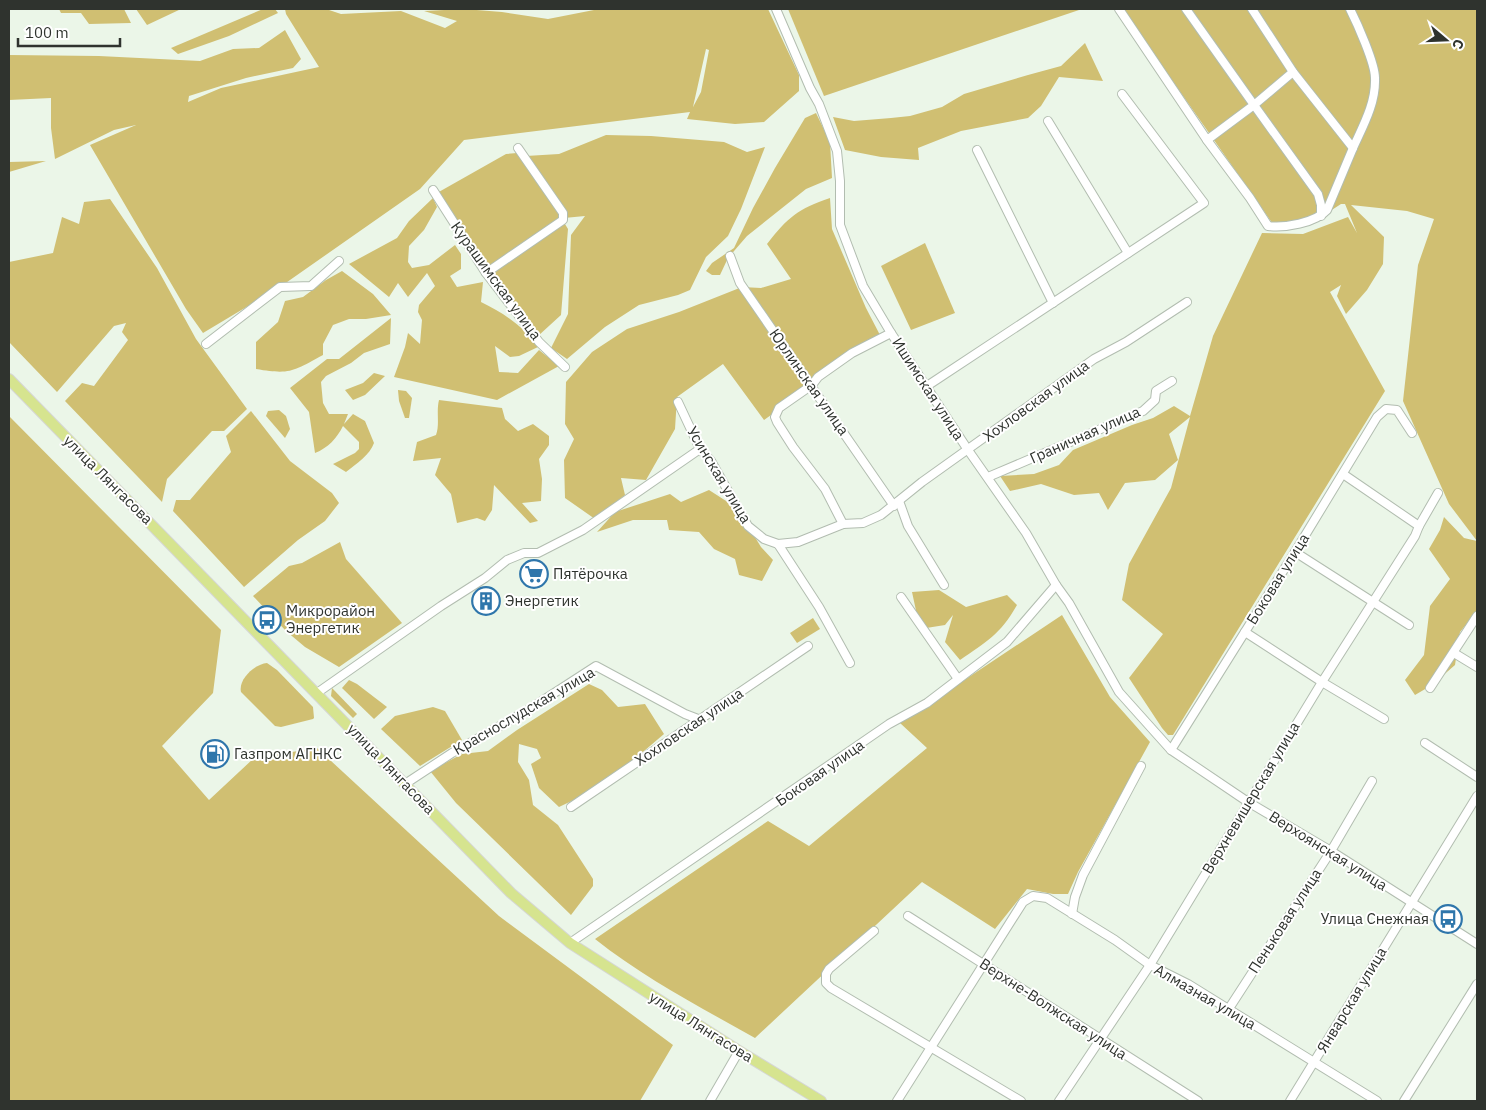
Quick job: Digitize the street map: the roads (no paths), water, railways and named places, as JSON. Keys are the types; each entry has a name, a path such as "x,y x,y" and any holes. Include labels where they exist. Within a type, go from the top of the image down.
{"main road":[{"name":"улица Лянгасова","path":"9,380 512,893 570,943 738,1051 821,1101"}],"street":[{"name":"Ишимская улица","path":"776,9 810,88 819,104 837,151 840,181 840,224 863,286 891,333 968,450 1026,533 1056,585 1069,603 1119,692 1157,736"},
{"path":"1119,9 1206,140 1250,198 1268,226 1282,228 1322,216 1327,210 1370,107 1376,76 1360,29 1350,9"},
{"path":"1186,9 1318,194 1322,205 1322,216"},
{"path":"1252,9 1293,72 1353,148"},
{"path":"1206,140 1254,105 1293,72"},
{"path":"927,386 1204,203 1122,94"},
{"path":"1048,121 1128,253"},
{"path":"486,272 560,223 564,217 518,148"},
{"path":"977,150 1053,303"},
{"name":"Курашимская улица","path":"433,190 486,272 539,342 565,366"},
{"name":"Юрлинская улица","path":"730,256 740,283 897,503 908,526 944,585"},
{"path":"206,344 280,287 310,286 339,261"},
{"name":"Хохловская улица","path":"778,544 798,542 843,524 863,523 881,515 922,482 1094,359 1126,342 1187,302"},
{"path":"843,524 825,489 793,447 775,417 779,408 812,385 818,377 852,353 891,333"},
{"name":"Граничная улица","path":"988,477 1143,411 1155,400 1156,391 1172,381"},
{"name":"Усинская улица","path":"678,402 700,449 711,461 748,526 764,539 778,544 819,607 850,664"},
{"name":"Боковая улица","path":"1171,750 1377,417 1386,409 1397,410 1412,433"},
{"path":"317,692 441,606 485,578 507,560 524,553 538,553 583,530 700,449"},
{"path":"1343,474 1419,526"},
{"name":"Верхневишерская улица","path":"1059,1101 1150,965 1322,682 1415,536 1438,493"},
{"path":"1295,552 1409,625"},
{"name":"Боковая улица","path":"570,943 889,724 927,703 1007,642 1056,585"},
{"path":"901,597 958,679"},
{"path":"1430,688 1477,616"},
{"path":"1245,632 1322,682 1384,719"},
{"name":"Хохловская улица","path":"571,807 808,646"},
{"path":"1454,653 1477,667"},
{"name":"Краснослудская улица","path":"405,784 452,753 528,710 596,666 698,720"},
{"name":"Верхоянская улица","path":"1157,736 1171,750 1248,802 1331,851 1477,944"},
{"path":"1424,743 1477,777"},
{"path":"1072,914 1075,897 1083,875 1141,766"},
{"name":"Пеньковая улица","path":"1228,1010 1331,851 1372,781"},
{"name":"Январская улица","path":"1290,1101 1477,796"},
{"name":"Алмазная улица","path":"985,965 1023,902 1033,896 1046,898 1115,940 1150,965 1188,984 1377,1101"},
{"name":"Верхне-Волжская улица","path":"908,916 1198,1101"},
{"path":"874,931 829,969 825,979 826,983 831,988 1021,1101"},
{"path":"897,1101 985,965"},
{"path":"1404,1101 1477,984"},
{"path":"710,1101 738,1051"}],"place":[{"name":"Пятёрочка","path":"534,574"},
{"name":"Энергетик","path":"486,601"},
{"name":"Микрорайон Энергетик","path":"267,620"},
{"name":"Газпром АГНКС","path":"215,754"},
{"name":"Улица Снежная","path":"1448,919"}]}
